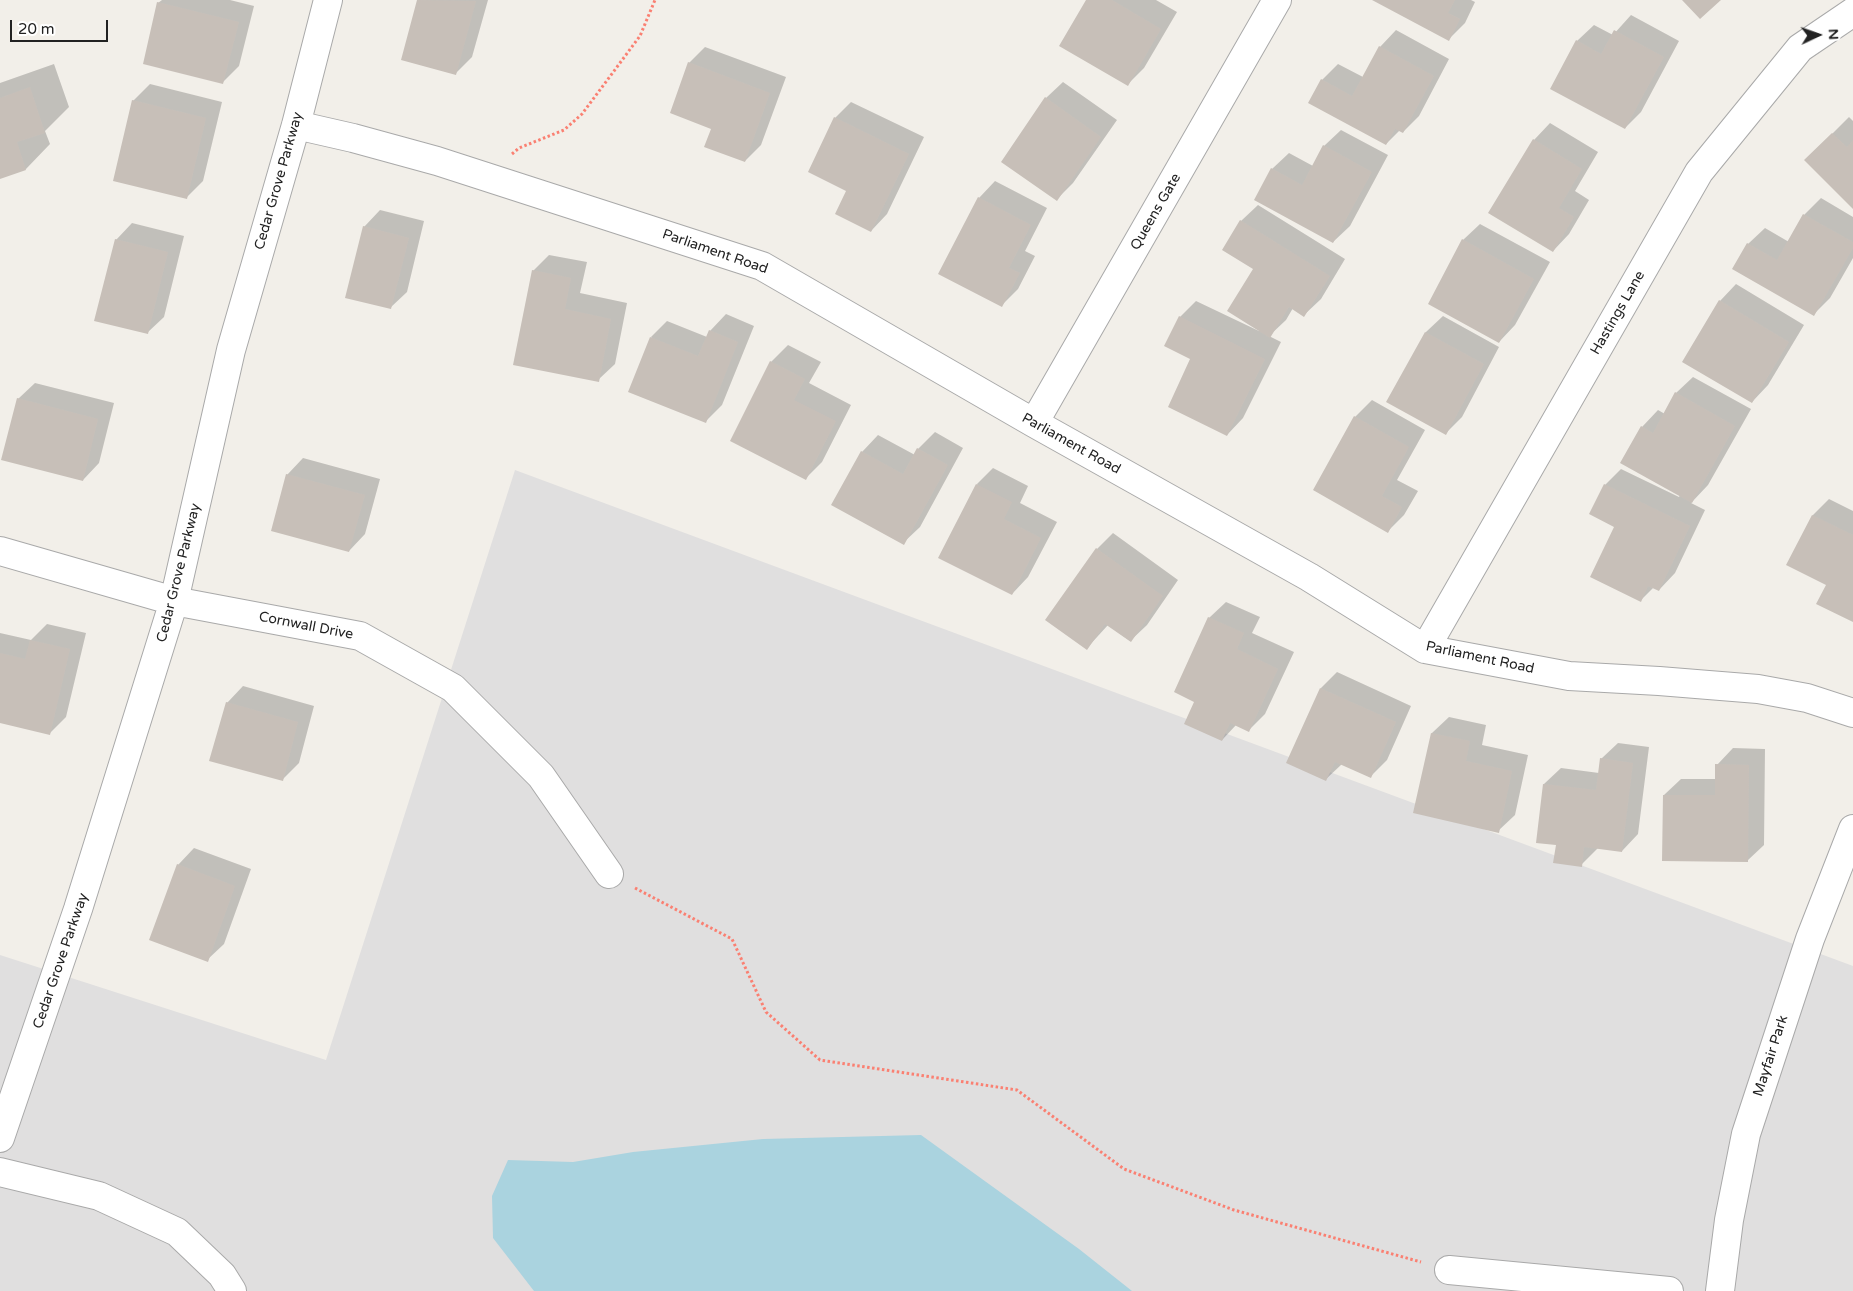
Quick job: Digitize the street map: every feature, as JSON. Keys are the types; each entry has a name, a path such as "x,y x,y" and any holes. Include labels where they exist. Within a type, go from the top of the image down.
{"street":[{"name":"Cedar Grove Parkway","path":"0,1138 75,918 174,601 231,350 296,126 328,0"},
{"name":"Queens Gate","path":"1034,423 1277,0"},
{"name":"Hastings Lane","path":"1425,649 1699,172 1800,48 1853,12"},
{"name":"Parliament Road","path":"296,126 353,138 488,177 762,266 1034,423 1309,578 1425,649 1569,676 1758,689 1807,698 1853,713"},
{"name":"Cornwall Drive","path":"0,551 174,601 360,636 453,688 541,776 609,874"},
{"name":"Mayfair Park","path":"1720,1291 1728,1220 1746,1134 1810,939 1853,829"},
{"path":"0,1172 99,1196 177,1232 222,1275 232,1291"},
{"path":"1449,1270 1669,1291"}],"path":[{"path":"488,177 519,148 564,130 582,114 640,36 655,0"},
{"path":"609,874 732,939 766,1012 820,1060 1017,1090 1124,1169 1234,1210 1449,1270"}],"shaded area":[{"path":"515,470 1853,966 1853,1291 0,1291 0,955 326,1060"}],"water":[{"path":"921,1135 1079,1249 1132,1291 534,1291 493,1238 492,1196 508,1160 573,1162 633,1152 763,1139"}],"building":[{"path":"417,0 476,1 456,75 401,60"},
{"path":"1086,0 1112,0 1161,29 1128,86 1059,46"},
{"path":"1372,0 1455,0 1448,13 1460,19 1449,41"},
{"path":"1682,0 1721,0 1700,19"},
{"path":"157,2 239,22 223,84 143,64"},
{"path":"1614,30 1664,57 1625,129 1550,89 1576,40 1601,54"},
{"path":"1379,46 1434,76 1403,133 1395,129 1386,145 1308,103 1321,79 1352,96"},
{"path":"688,62 770,93 745,162 704,147 711,129 670,113"},
{"path":"30,87 45,133 17,142 26,170 0,179 0,98"},
{"path":"1045,97 1101,137 1057,201 1001,162"},
{"path":"132,100 206,118 187,199 113,181"},
{"path":"834,117 909,154 871,232 835,214 846,191 808,172"},
{"path":"1832,133 1847,147 1853,140 1853,209 1804,160"},
{"path":"1533,139 1582,169 1559,208 1574,217 1553,252 1488,213"},
{"path":"1323,145 1372,172 1333,243 1254,200 1271,168 1302,185"},
{"path":"978,197 1031,225 1009,268 1020,273 1002,307 938,274"},
{"path":"1803,214 1853,242 1853,248 1814,316 1732,269 1747,243 1777,260"},
{"path":"1240,220 1330,276 1304,317 1289,307 1270,338 1227,311 1253,269 1222,250"},
{"path":"363,226 409,238 391,309 345,298"},
{"path":"115,239 168,252 148,334 94,321"},
{"path":"1462,239 1534,279 1499,343 1428,304"},
{"path":"532,270 571,278 565,309 611,319 599,382 513,365"},
{"path":"1719,300 1789,342 1752,403 1682,362"},
{"path":"1179,316 1265,359 1227,436 1168,407 1190,359 1164,346"},
{"path":"709,330 738,342 706,423 628,392 650,337 698,356"},
{"path":"1425,332 1484,364 1446,435 1386,402"},
{"path":"770,361 805,379 794,400 836,421 806,480 730,441"},
{"path":"1675,392 1735,426 1692,503 1620,463 1641,426 1653,433"},
{"path":"17,398 98,419 83,481 1,460"},
{"path":"1354,416 1409,447 1382,496 1402,507 1388,533 1313,490"},
{"path":"917,448 948,465 904,545 831,505 861,451 903,474"},
{"path":"286,474 365,495 349,552 271,531"},
{"path":"976,484 1012,502 1004,519 1041,538 1012,595 938,558"},
{"path":"1604,484 1690,526 1659,591 1648,586 1641,602 1590,577 1614,527 1589,514"},
{"path":"1812,515 1853,535 1853,622 1816,604 1826,585 1786,565"},
{"path":"1096,548 1163,596 1131,642 1105,624 1087,650 1045,620"},
{"path":"1208,617 1244,633 1237,649 1278,669 1249,732 1230,723 1222,741 1184,724 1194,702 1174,692"},
{"path":"30,640 70,649 50,735 0,723 0,653 25,659"},
{"path":"1320,688 1396,722 1371,778 1335,762 1326,781 1286,763"},
{"path":"226,702 298,722 283,781 209,761"},
{"path":"1431,733 1470,741 1466,761 1512,771 1499,833 1413,813"},
{"path":"1600,758 1633,763 1622,852 1584,847 1582,867 1553,863 1556,845 1536,843 1543,784 1596,790"},
{"path":"1715,764 1749,765 1748,862 1662,861 1663,795 1715,795"},
{"path":"177,864 235,886 208,962 149,940"}]}
